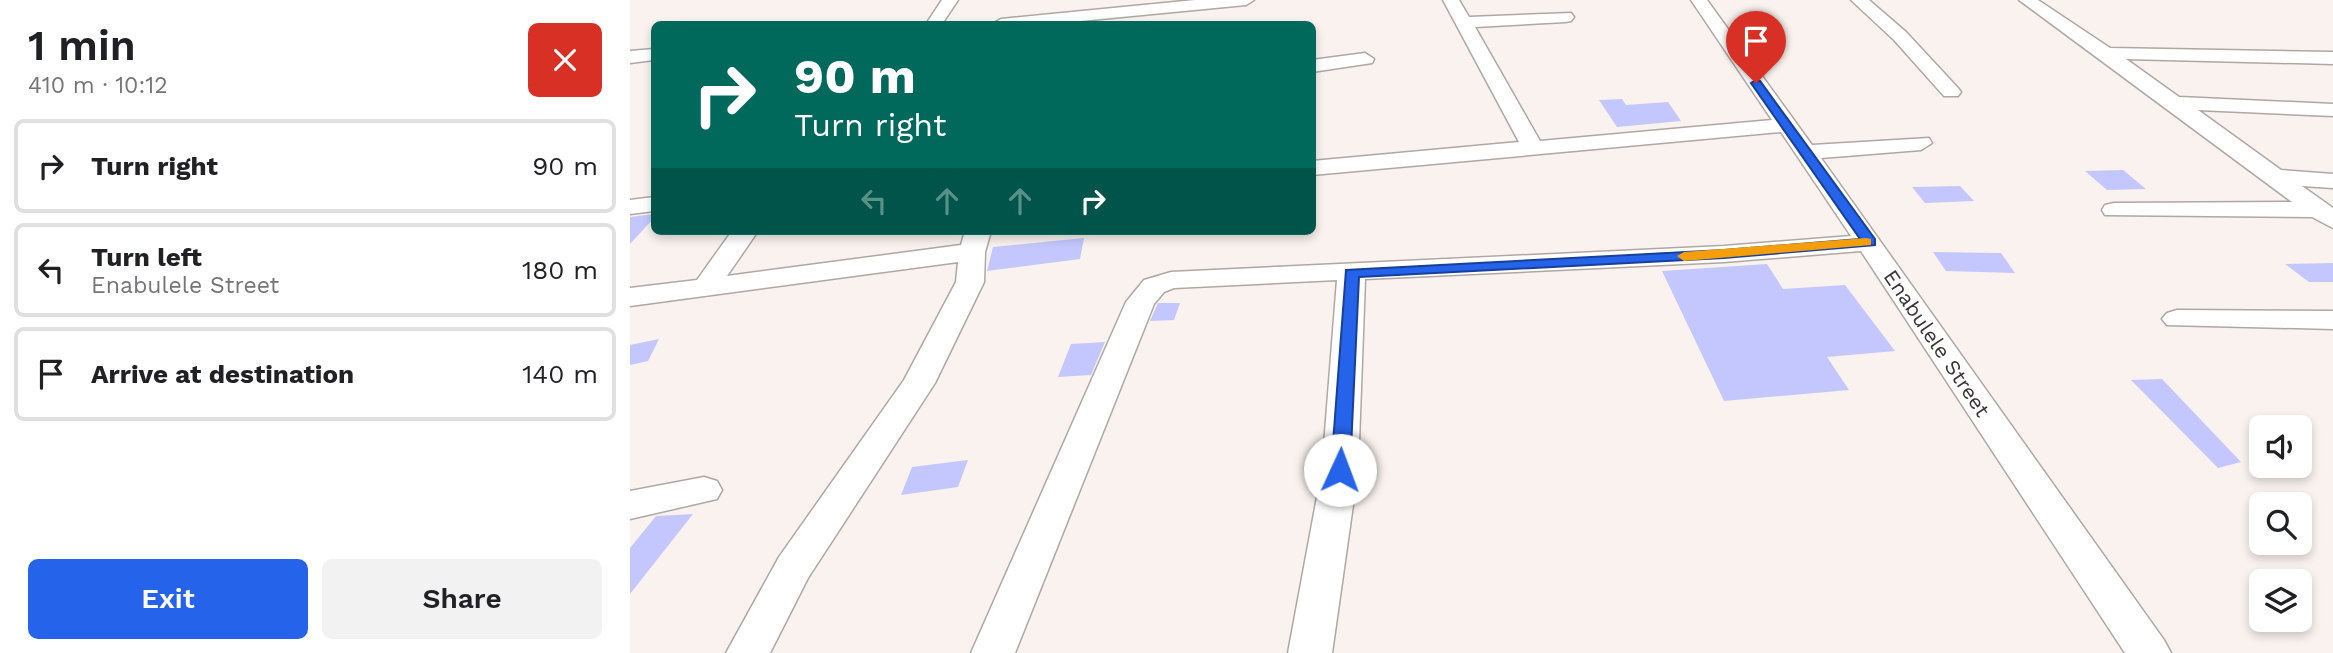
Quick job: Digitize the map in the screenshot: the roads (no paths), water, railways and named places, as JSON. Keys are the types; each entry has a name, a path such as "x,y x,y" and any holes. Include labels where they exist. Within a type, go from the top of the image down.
{"street":[{"path":"936,21 950,0"},
{"path":"1037,21 1211,1 1246,0"},
{"path":"1451,0 1533,147"},
{"name":"Enabulele Street","path":"1699,0 1870,242 2149,653"},
{"path":"1859,0 1900,36 1951,92"},
{"path":"2027,0 2105,53 2326,215"},
{"path":"1211,1 1221,21"},
{"path":"1464,22 1565,17"},
{"path":"2105,53 2333,58"},
{"path":"630,57 651,55"},
{"path":"1316,65 1365,59"},
{"path":"2170,103 2333,110"},
{"path":"1316,168 1785,125"},
{"path":"1805,152 1922,144"},
{"path":"2275,177 2333,181"},
{"path":"630,207 651,204"},
{"path":"2114,210 2326,215"},
{"path":"705,288 742,235"},
{"path":"630,297 705,288 975,241 970,282 919,383 793,568 748,653"},
{"path":"993,653 1140,302 1154,286 1171,280 1724,254 1870,242"},
{"path":"1311,653 1340,470 1351,273"},
{"path":"2177,319 2333,320"},
{"path":"630,505 704,490"}]}
